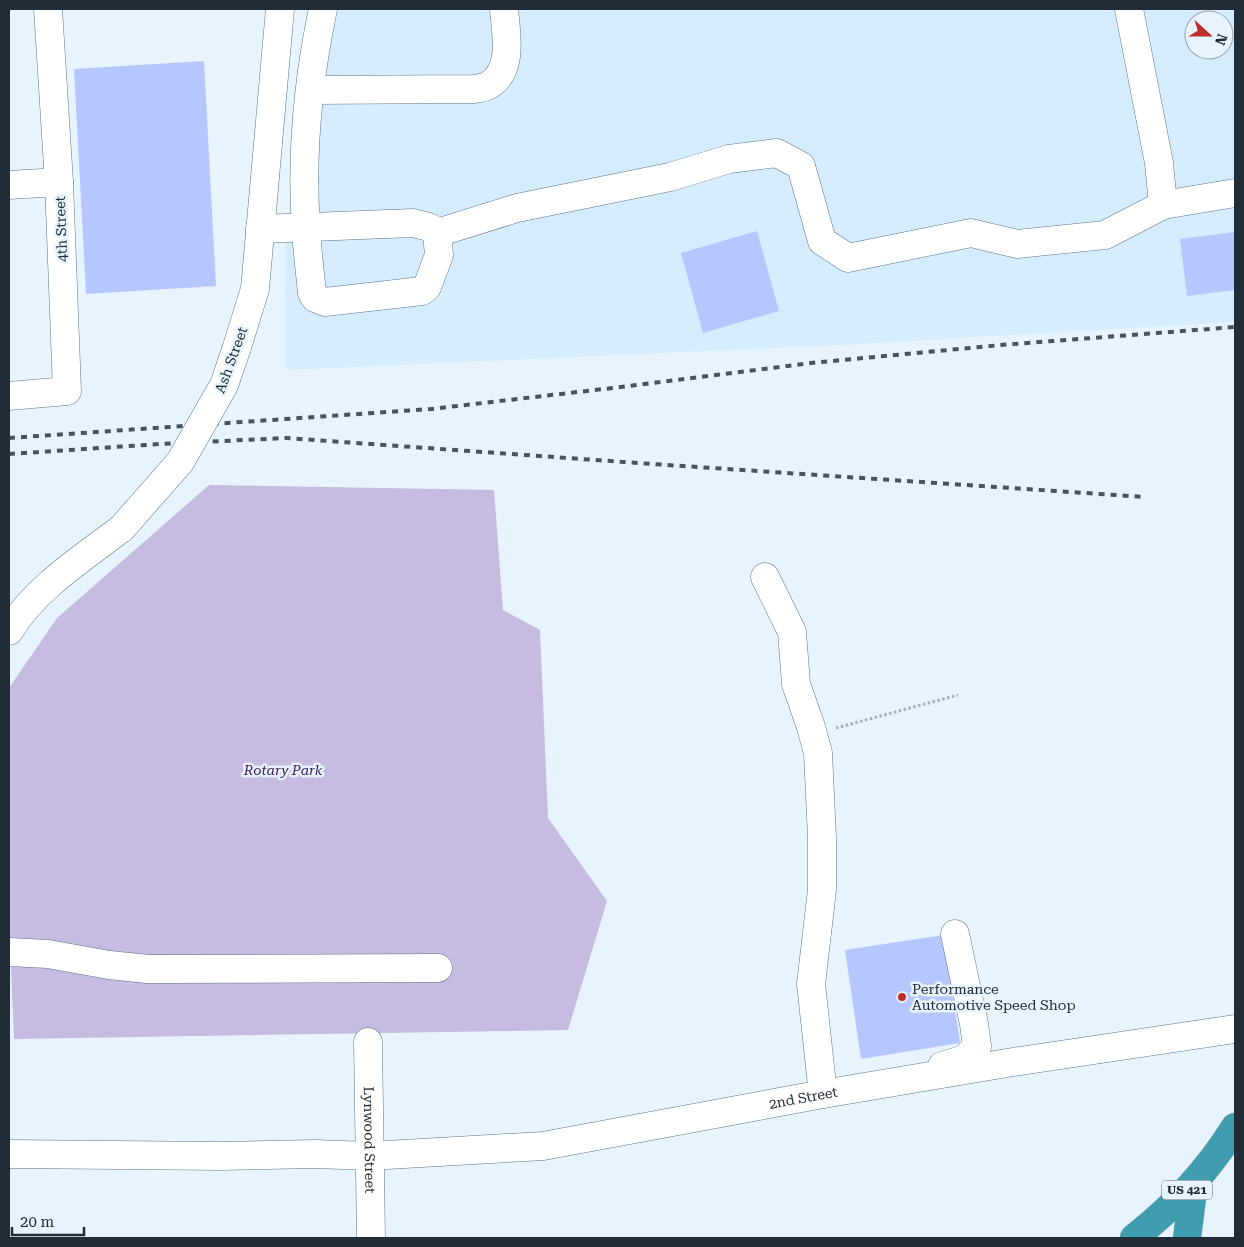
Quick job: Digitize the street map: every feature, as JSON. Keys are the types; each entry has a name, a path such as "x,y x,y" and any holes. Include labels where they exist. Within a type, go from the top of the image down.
{"highway":[{"name":"US 421","path":"1134,1238 1164,1213 1194,1183 1213,1160 1233,1130"},
{"path":"1187,1238 1194,1183"}],"street":[{"name":"4th Street","path":"9,396 67,391 59,182 48,9"},
{"name":"Ash Street","path":"9,631 17,617 49,584 122,528 180,462 224,385 255,289 280,9"},
{"path":"260,229 306,228 413,222 429,227 437,233 439,256 427,287 422,291 325,302 315,298 312,293 306,228 304,165 310,90 317,35 323,9"},
{"path":"310,90 474,88 488,86 497,78 504,66 507,48 504,9"},
{"path":"1129,9 1159,163 1163,205"},
{"path":"437,233 517,208 670,177 729,159 777,153 801,166 822,241 848,258 972,233 1017,244 1104,235 1163,205 1235,193"},
{"path":"9,185 59,182"},
{"path":"765,577 792,632 796,684 818,753 822,838 822,890 810,984 821,1082 840,1073 902,1072 936,1068 965,1059 977,1046"},
{"path":"954,934 977,1046"},
{"path":"9,952 48,954 109,965 148,969 438,968"},
{"name":"2nd Street","path":"9,1154 222,1156 315,1154 369,1156 543,1146 821,1082 1013,1062 1235,1029"},
{"name":"Lynwood Street","path":"368,1042 370,1238"},
{"path":"977,1046 1013,1062"}],"path":[{"path":"811,727 829,730 958,695"}],"shaded area":[{"path":"317,9 1235,9 1235,322 839,345 286,370 285,246"}],"green space":[{"name":"Rotary Park","path":"209,485 494,490 503,610 540,630 548,818 607,901 568,1030 14,1039 9,919 9,688 57,618"}],"building":[{"path":"204,61 216,286 86,294 74,69"},
{"path":"757,231 779,311 703,333 681,253"},
{"path":"1235,232 1235,290 1187,296 1180,239"},
{"name":"Performance Automotive Speed Shop","path":"944,935 960,1043 861,1059 845,950"}],"railway":[{"path":"9,438 431,409 811,363 1001,345 1235,327"},
{"path":"9,454 286,438 1145,497"}],"place":[{"name":"Performance Automotive Speed Shop","path":"902,997"}]}
